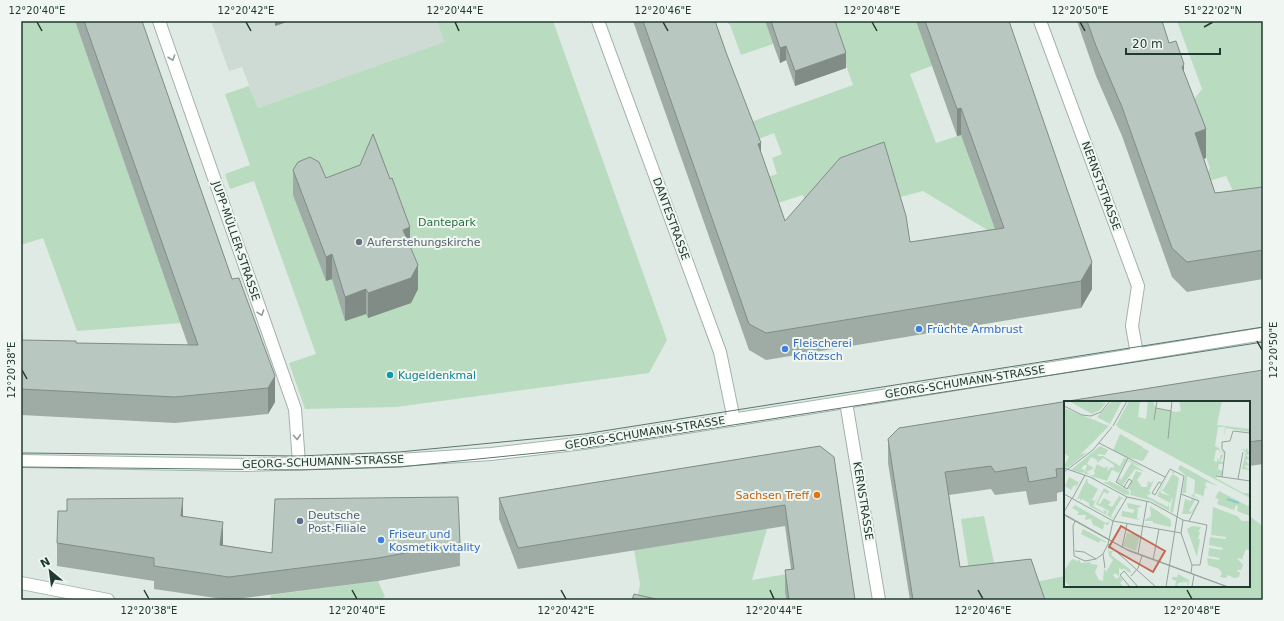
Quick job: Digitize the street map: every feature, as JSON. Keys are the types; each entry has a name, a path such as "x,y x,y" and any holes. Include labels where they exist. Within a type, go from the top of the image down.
{"street":[{"name":"JUPP-MÜLLER-STRASSE","path":"159,21 295,409 299,463"},
{"name":"DANTESTRASSE","path":"598,21 720,352 734,420"},
{"name":"NERNSTSTRASSE","path":"1040,21 1138,286 1132,326 1137,354"},
{"name":"GEORG-SCHUMANN-STRASSE","path":"21,461 197,465 399,460 491,454 584,443 734,420 1263,334"},
{"name":"KERNSTRASSE","path":"846,402 879,600"},
{"path":"21,583 108,600"}],"shaded area":[{"path":"211,21 437,21 444,42 258,108 242,67 229,71"}],"green space":[{"path":"21,21 75,21 181,323 77,331 43,238 21,245"},
{"name":"Dantepark","path":"437,21 553,21 667,340 649,373 396,407 305,409 289,363 316,354 254,181 230,189 225,174 250,165 225,94 249,86 258,108 444,42"},
{"path":"725,21 765,21 773,44 741,55 730,25"},
{"path":"837,21 916,21 942,62 910,74 936,143 967,133 969,157 989,213 1000,228 989,231 923,191 893,199 806,204 803,195 775,204 764,178 777,174 772,158 782,154 774,133 751,142 745,124 853,85 831,23"},
{"path":"1177,21 1263,21 1263,195 1234,193 1226,176 1202,183 1210,168 1188,107 1202,89"},
{"path":"984,516 995,567 1031,583 1064,576 1064,587 1250,587 1250,517 1263,526 1263,600 1037,600 972,590 961,519"},
{"path":"767,529 752,580 792,573 785,592 786,600 637,600 640,584 634,550"},
{"path":"378,581 385,597 377,600 270,600 271,595"}],"building":[{"path":"84,21 142,21 232,279 239,278 275,376 268,388 175,397 21,389 21,331 22,340 76,341 76,343 198,345"},
{"path":"643,21 715,21 761,143 758,144 785,221 840,158 884,142 906,216 910,242 1004,228 961,108 957,109 925,21 1009,21 1092,262 1081,281 766,333 749,324"},
{"path":"771,21 835,21 846,53 795,71 786,46 780,48"},
{"path":"1087,21 1162,21 1169,43 1176,41 1184,64 1182,67 1206,129 1195,133 1215,193 1263,187 1263,250 1187,262 1172,248 1122,107"},
{"name":"Auferstehungskirche","path":"373,134 390,179 392,178 410,227 403,230 418,265 411,278 368,293 366,289 345,297 332,254 326,257 293,170 298,162 310,157 319,162 326,178 360,165"},
{"path":"1263,370 1263,440 1250,442 1250,401 1068,401"},
{"path":"1064,402 1064,468 1056,469 1057,477 1029,482 1026,467 995,472 991,466 945,472 960,567 1031,559 1045,600 913,600 888,439 899,428"},
{"path":"820,446 834,457 855,600 789,600 785,570 794,569 785,505 518,548 499,498"},
{"path":"458,497 460,543 378,558 229,577 154,566 154,558 57,543 58,511 67,511 67,499 183,498 181,516 223,522 220,545 272,553 275,499"},
{"path":"634,594 660,600 632,600"}],"tram line":[{"path":"21,453 298,456 399,452 584,434 1263,327"},
{"path":"21,467 299,470 400,467 586,448 1263,342"}],"place":[{"name":"Auferstehungskirche","path":"359,242"},
{"name":"Früchte Armbrust","path":"919,329"},
{"name":"Fleischerei Knötzsch","path":"785,349"},
{"name":"Kugeldenkmal","path":"390,375"},
{"name":"Sachsen Treff","path":"817,495"},
{"name":"Deutsche Post-Filiale","path":"300,521"},
{"name":"Friseur und Kosmetik vitality","path":"381,540"}]}
